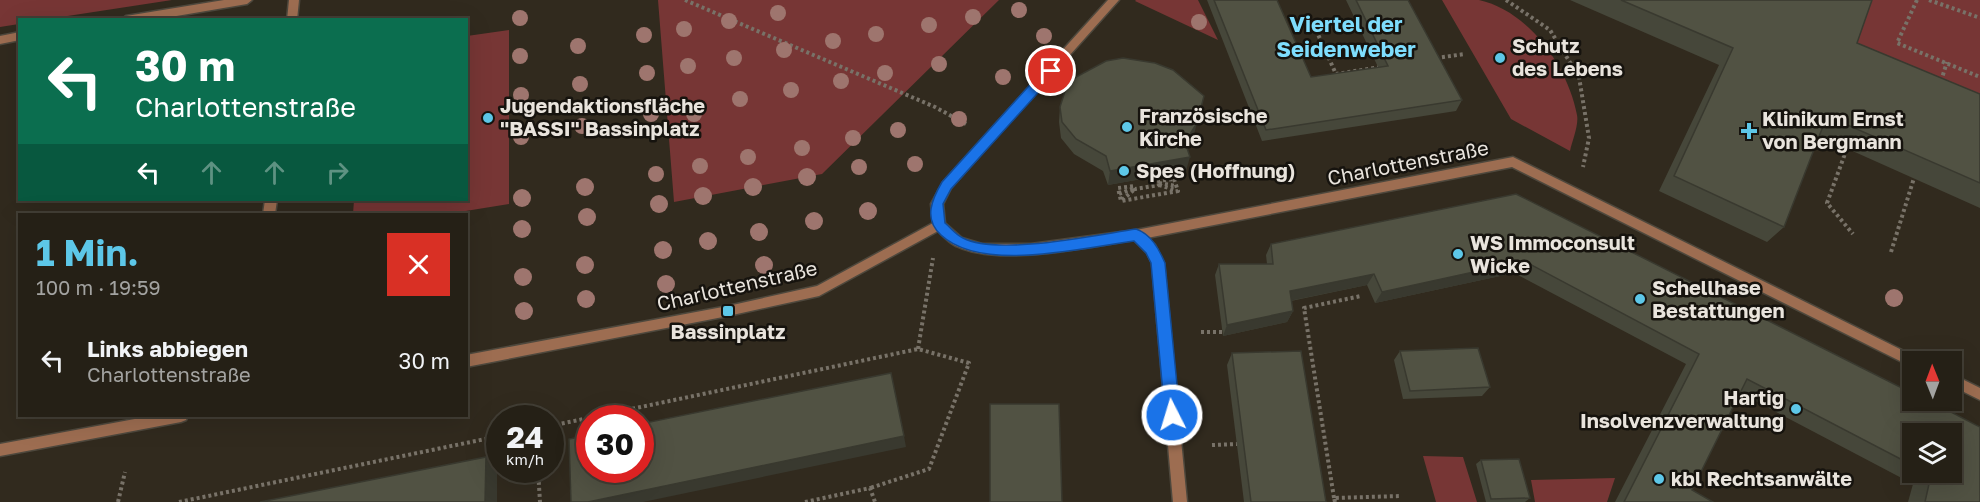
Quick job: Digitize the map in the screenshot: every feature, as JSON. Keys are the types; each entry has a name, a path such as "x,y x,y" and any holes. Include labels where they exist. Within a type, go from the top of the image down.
{"street":[{"path":"138,18 247,0"},
{"path":"292,18 294,0"},
{"path":"939,225 937,204 947,186 1114,0"},
{"path":"0,39 18,36"},
{"name":"Charlottenstraße","path":"468,361 728,312 819,291 939,225 958,243 982,249 1031,249 1136,235 1513,162 1902,356"},
{"path":"1136,235 1151,249 1158,263 1180,502"},
{"path":"1962,385 1980,394"},
{"path":"0,450 176,417"}],"path":[{"path":"685,0 935,107 990,138"},
{"path":"1506,0 1550,30 1579,77 1589,138 1577,195"},
{"path":"1917,0 1897,43 1979,75"},
{"path":"1929,0 1980,18"},
{"path":"1316,30 1336,74 1383,66"},
{"path":"1430,59 1465,54"},
{"path":"1938,91 1947,62"},
{"path":"1839,135 1846,151 1827,203 1853,234"},
{"path":"1891,252 1914,178"},
{"path":"1144,179 1154,195"},
{"path":"1121,201 1119,194 1174,179 1178,191"},
{"path":"1147,187 1162,194"},
{"path":"1146,197 1147,187"},
{"path":"1137,198 1147,187"},
{"path":"1121,201 1147,187 1178,191"},
{"path":"1129,199 1147,187 1170,192"},
{"path":"1121,201 1178,191"},
{"path":"918,350 939,225"},
{"path":"1361,296 1304,308 1335,500 1401,496"},
{"path":"1201,332 1222,332"},
{"path":"564,423 918,350 969,363 929,469 870,488 805,502"},
{"path":"179,502 486,439"},
{"path":"1212,445 1237,444"},
{"path":"118,502 125,472"},
{"path":"539,483 540,502"},
{"path":"870,488 875,502"}],"shaded area":[{"path":"0,0 172,0 55,18 18,18 18,24 0,27"},
{"path":"658,0 999,0 822,174 674,202"},
{"path":"1136,0 1198,0 1218,40 1135,1"},
{"path":"1442,0 1479,0 1497,6 1530,29 1543,44 1565,78 1577,115 1570,151 1511,119"},
{"path":"1862,0 1980,0 1980,119 1833,77"},
{"name":"Jugendaktionsfläche \"BASSI\" Bassinplatz","path":"509,30 509,204 453,213 353,213 354,201 468,201 468,36"},
{"path":"1423,456 1463,457 1477,502 1436,502"},
{"path":"1615,478 1607,502 1535,502 1531,480"}],"building":[{"path":"1214,0 1277,0 1311,77 1388,66 1356,0 1408,0 1462,100 1266,130"},
{"path":"1621,0 1872,0 1857,43 1980,94 1980,183 1827,116 1784,227 1674,176 1733,48"},
{"name":"Französische Kirche","path":"1123,58 1155,63 1173,70 1204,96 1197,123 1185,142 1190,157 1110,171 1106,156 1076,139 1062,122 1060,107 1066,88 1076,77 1106,61"},
{"path":"1516,194 1902,388 1902,411 1949,411 1980,427 1980,502 1925,502 1929,483 1962,483 1962,423 1902,423 1902,460 1747,379 1692,490 1713,502 1624,502 1699,354 1524,261 1382,292 1374,274 1290,291 1293,311 1227,325 1219,264 1273,264 1271,244"},
{"path":"1478,348 1490,387 1410,391 1400,351"},
{"path":"1301,351 1326,502 1251,502 1232,353"},
{"path":"891,373 904,436 588,502 571,502 569,439 576,438 576,483 654,483 654,421"},
{"path":"990,404 1059,404 1062,502 990,502"},
{"path":"486,457 485,502 260,502"},
{"path":"1519,459 1530,498 1491,499 1481,460"}],"place":[{"name":"Schutz des Lebens","path":"1500,58"},
{"name":"Jugendaktionsfläche \"BASSI\" Bassinplatz","path":"488,118"},
{"name":"Französische Kirche","path":"1127,127"},
{"name":"Klinikum Ernst von Bergmann","path":"1749,131"},
{"name":"Spes (Hoffnung)","path":"1124,171"},
{"name":"WS Immoconsult Wicke","path":"1458,254"},
{"name":"Schellhase Bestattungen","path":"1640,299"},
{"name":"Bassinplatz","path":"728,311"},
{"name":"Hartig Insolvenzverwaltung","path":"1796,409"},
{"name":"kbl Rechtsanwälte","path":"1659,479"}],"district":[{"name":"Viertel der Seidenweber","path":"1346,36"}],"route":[{"path":"1051,71 947,186 937,204 939,225 958,243 982,249 1031,249 1136,235 1151,249 1158,263 1172,415"}]}
